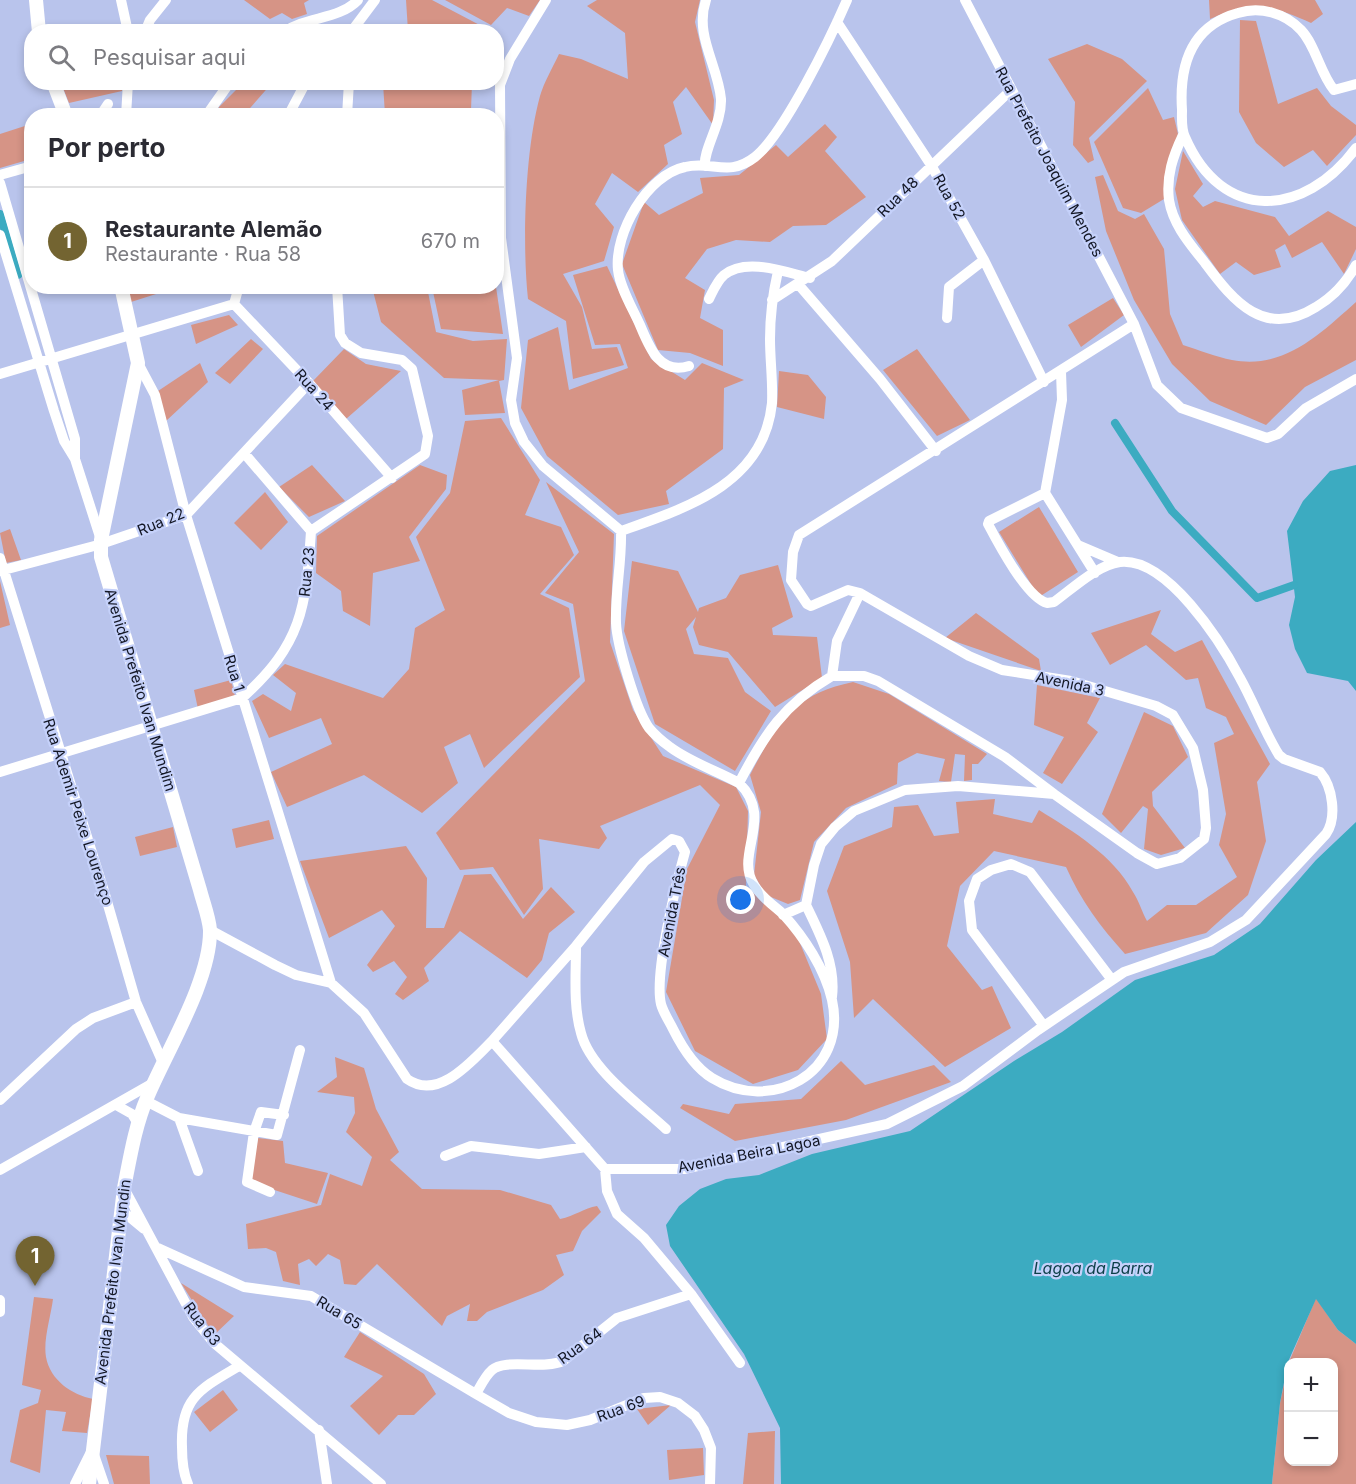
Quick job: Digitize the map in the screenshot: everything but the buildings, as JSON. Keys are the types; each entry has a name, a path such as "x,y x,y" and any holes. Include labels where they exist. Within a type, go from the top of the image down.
{"main road":[{"path":"36,0 38,24"},
{"path":"56,90 63,108"},
{"name":"Avenida Prefeito Ivan Mundim","path":"124,294 134,334 138,363 101,542 103,569 152,726 210,930 202,972 182,1023 153,1083"},
{"name":"Avenida Prefeito Ivan Mundin","path":"89,1484 124,1188 145,1103 153,1083"},
{"path":"129,1104 145,1103"}],"street":[{"path":"121,0 126,24"},
{"path":"148,24 166,0"},
{"path":"301,24 344,11 358,0"},
{"path":"357,24 375,0"},
{"path":"504,75 510,59 546,0"},
{"path":"705,166 721,113 716,73 702,30 706,0"},
{"path":"689,366 677,370 667,366 656,356 646,339 618,273 618,255 631,217 647,191 666,174 687,166 735,168 745,164 763,150 787,115 847,0"},
{"name":"Rua Prefeito Joaquim Mendes","path":"965,0 1134,324 1152,375 1167,398 1181,408 1267,438 1278,434 1306,408 1356,379"},
{"path":"1356,84 1334,90 1326,81 1302,32 1276,14 1247,10 1226,16 1210,25 1188,54 1181,79 1183,135 1174,154 1168,176 1169,201 1175,222 1220,283 1238,302 1267,319 1283,321 1304,315 1339,289 1356,265"},
{"name":"Rua 52","path":"837,22 931,165 984,260 1044,382"},
{"path":"126,108 128,90"},
{"path":"212,108 224,90"},
{"path":"292,108 302,90"},
{"path":"347,108 349,90"},
{"path":"500,90 500,108"},
{"name":"Rua 48","path":"772,300 810,278 832,261 1011,90"},
{"path":"105,108 108,104"},
{"path":"1183,135 1203,167 1221,187 1233,195 1261,202 1298,196 1324,182 1344,164 1356,148"},
{"path":"0,175 24,168"},
{"path":"0,183 24,278"},
{"path":"0,235 75,439 75,459 101,542"},
{"path":"504,260 517,358 511,400 516,423 524,442 543,466 621,531 622,561 617,592 616,624 619,645 638,706 649,727 669,746 739,783 747,790 756,812 749,876 763,896 783,915 813,953 832,1000"},
{"path":"947,318 950,287 984,260"},
{"path":"709,299 722,277 732,270 749,266 810,278"},
{"path":"621,531 679,510 712,494 746,465 765,436 772,403 772,300 778,271"},
{"path":"798,284 879,379 936,451"},
{"path":"28,294 45,362"},
{"path":"0,374 234,304 237,294"},
{"name":"Rua 23","path":"0,772 242,698 257,684 289,644 300,620 307,586 311,531 421,460 428,448 428,436 412,369 402,360 361,353 345,343 340,335 337,294"},
{"name":"Rua 24","path":"234,304 309,383 392,478"},
{"path":"832,676 837,641 860,593 848,590 816,604 807,604 791,580 793,552 800,535 1134,324"},
{"name":"Rua 1","path":"138,363 155,395 186,515 331,984"},
{"path":"1061,372 1060,419 1046,493 1095,573"},
{"name":"Rua 22","path":"2,570 186,515 309,383"},
{"path":"244,453 311,531"},
{"path":"1046,493 988,520 998,543 1040,602 1054,602 1095,573 1118,562"},
{"path":"87,501 109,507"},
{"path":"1078,545 1118,562"},
{"name":"Rua Ademir Peixe Lourenço","path":"0,558 104,891 136,1002 163,1063"},
{"name":"Avenida Beira Lagoa","path":"605,1169 684,1169 887,1124 963,1086 1044,1026 1124,972 1210,942 1232,930 1246,920 1326,834 1332,821 1330,793 1323,776 1315,769 1284,759 1279,755 1239,675 1215,638 1180,592 1144,567 1118,562"},
{"name":"Avenida 3","path":"860,593 969,656 1002,670 1071,681 1156,706 1173,715 1193,747 1203,790 1206,828 1204,839 1180,858 1157,864 1137,853 1054,794"},
{"path":"739,783 760,741 798,699 832,676 864,676 878,681 1005,757 1054,794"},
{"path":"832,1000 834,978 828,954 806,905 821,844 835,827 854,811 887,795 905,790 958,786 1054,794"},
{"name":"Avenida Três","path":"492,1041 576,946 644,862 672,839 679,841 685,852 661,968 661,1004 676,1035 693,1062 710,1077 748,1092 784,1087 822,1063 834,1040 832,1000"},
{"path":"1044,1026 972,930 969,901 977,879 991,870 1011,864 1030,872 1112,980"},
{"path":"783,915 806,905"},
{"path":"210,930 275,966 296,975 331,984 364,1013 407,1079 415,1084 424,1087 439,1083 461,1071 492,1041 605,1169 607,1191 617,1214 644,1238 691,1294 740,1363"},
{"path":"576,946 576,1004 581,1035 589,1053 615,1082 666,1129"},
{"path":"0,1100 76,1029 93,1018 136,1002"},
{"path":"145,1103 179,1118 254,1132 279,1134 300,1050"},
{"path":"0,1170 116,1105 129,1104 153,1083"},
{"path":"129,1104 139,1125"},
{"path":"270,1192 250,1186 247,1182 254,1132 261,1112 284,1115"},
{"path":"179,1118 198,1171"},
{"path":"445,1156 471,1146 539,1154 586,1147"},
{"name":"Rua 63","path":"124,1188 194,1317 214,1343 319,1430"},
{"path":"121,1210 149,1233"},
{"name":"Rua 65","path":"158,1248 244,1287 311,1296 476,1394"},
{"name":"Rua 64","path":"476,1394 489,1373 499,1365 553,1365 563,1361 617,1318 691,1294"},
{"path":"0,1300 0,1312"},
{"path":"188,1484 182,1460 181,1423 188,1406 205,1386 239,1366"},
{"name":"Rua 69","path":"476,1394 509,1413 536,1422 567,1425 590,1420 644,1398 660,1397 678,1403 695,1416 704,1430 711,1448 710,1484"},
{"path":"319,1430 327,1484"},
{"path":"319,1430 381,1484"},
{"path":"75,1484 92,1449"},
{"path":"92,1449 104,1484"}],"shaded area":[{"path":"244,0 309,0 304,3 307,14 292,19 282,13 270,19"},
{"path":"406,0 432,0 478,24 408,24"},
{"path":"445,0 540,0 529,16 507,8 492,24"},
{"path":"597,0 700,0 695,22 714,100 713,125 686,87 673,102 682,134 664,145 668,164 638,192 612,173 595,204 614,227 604,261 563,274 582,307 592,349 617,347 624,365 573,379 566,321 528,299 525,252 526,197 535,118 546,80 559,54 581,59 628,79 625,33 587,6"},
{"path":"1209,0 1315,0 1323,14 1311,23 1284,12 1249,7 1210,19"},
{"path":"1240,20 1256,21 1278,104 1317,88 1331,106 1356,125 1356,135 1327,166 1313,150 1284,167 1256,143 1239,112"},
{"path":"1087,44 1122,59 1147,81 1089,138 1094,160 1088,163 1073,145 1075,102 1048,59"},
{"path":"1148,88 1163,120 1174,117 1178,134 1164,199 1141,213 1123,208 1094,142"},
{"path":"64,90 122,90 122,91 69,103"},
{"path":"236,90 266,90 250,108 219,107"},
{"path":"383,90 472,90 471,108 385,108"},
{"path":"825,124 837,137 825,151 866,197 826,225 793,226 770,242 736,240 707,249 685,278 705,290 700,318 723,330 723,366 690,353 658,350 622,264 644,202 659,215 703,193 700,178 739,175 776,145 788,157"},
{"path":"24,126 24,161 0,168 0,134"},
{"path":"1183,151 1203,184 1193,196 1203,207 1215,201 1275,217 1289,236 1328,211 1356,227 1356,249 1344,274 1322,242 1292,258 1285,244 1275,250 1281,267 1254,275 1236,262 1220,274 1182,220 1175,189"},
{"path":"1103,175 1118,211 1135,219 1144,214 1164,249 1170,314 1183,345 1232,360 1251,362 1268,360 1300,347 1356,302 1356,360 1305,387 1266,425 1210,401 1172,364 1134,300 1106,231 1095,177"},
{"path":"607,266 651,359 685,380 702,363 744,380 724,388 723,449 666,491 669,504 618,515 547,456 521,408 528,340 558,327 569,390 628,368 620,344 595,345 573,275"},
{"path":"129,294 156,294 131,302"},
{"path":"374,294 428,294 436,332 473,341 507,339 504,380 499,381 505,413 465,415 462,390 499,380 444,378 381,322"},
{"path":"434,294 497,294 503,334 441,329"},
{"path":"1113,298 1124,315 1081,347 1068,325"},
{"path":"229,315 238,325 196,344 191,325"},
{"path":"251,339 263,349 230,384 215,373"},
{"path":"344,349 366,364 401,371 346,419 312,382"},
{"path":"917,349 970,420 937,436 883,370"},
{"path":"200,363 208,382 166,421 158,391"},
{"path":"779,371 808,375 826,397 824,419 777,407"},
{"path":"501,418 540,480 525,515 561,527 574,555 540,594 569,608 580,677 484,768 470,734 444,747 458,783 422,813 364,775 287,807 271,772 332,744 321,718 269,738 252,701 263,694 291,711 296,693 273,675 285,664 383,698 409,669 415,628 445,610 416,537 450,493 465,421"},
{"path":"312,465 345,501 309,517 279,487"},
{"path":"420,465 447,475 446,489 409,537 420,561 373,573 370,626 343,611 341,591 316,573 317,536"},
{"path":"546,482 614,534 610,642 633,710 663,756 736,787 748,811 746,886 795,931 821,994 827,1039 798,1070 753,1084 695,1051 666,992 687,869 720,805 700,785 600,826 607,838 599,849 539,839 543,889 524,915 493,867 460,870 436,833 585,681 573,604 545,593 579,552"},
{"path":"265,492 288,522 261,550 234,523"},
{"path":"1039,507 1078,572 1039,597 999,532"},
{"path":"10,529 21,560 6,563 0,533"},
{"path":"632,561 678,571 698,612 699,608 726,598 740,575 778,565 793,617 772,628 773,635 817,637 822,678 775,707 728,652 699,645 693,627 696,617 686,629 694,654 728,658 745,692 771,711 735,771 655,724 624,631"},
{"path":"0,581 10,625 0,628"},
{"path":"1161,610 1151,634 1175,652 1202,640 1270,764 1257,782 1266,841 1248,895 1206,933 1125,954 1092,913 1066,867 994,851 960,886 947,946 982,990 992,986 1011,1028 945,1067 873,999 854,1018 850,962 827,891 844,846 892,827 894,807 918,805 934,836 959,833 956,802 995,799 993,814 1032,823 1039,810 1092,845 1115,867 1135,895 1147,921 1167,905 1196,905 1237,877 1219,845 1226,814 1214,743 1234,734 1226,717 1206,708 1198,678 1186,680 1146,645 1110,665 1091,633"},
{"path":"976,613 1039,659 1041,671 945,638"},
{"path":"231,680 236,700 198,709 194,690"},
{"path":"853,682 889,694 987,754 978,764 972,764 972,780 964,781 965,755 955,754 951,782 939,781 945,759 917,753 898,763 897,784 846,808 814,842 800,900 788,904 766,895 754,875 761,812 750,775 778,726 801,703 832,688"},
{"path":"1037,685 1100,698 1087,723 1098,732 1062,784 1043,773 1064,737 1034,725"},
{"path":"1144,712 1173,726 1188,757 1152,792 1153,806 1185,848 1161,855 1144,849 1148,809 1143,806 1121,833 1102,814"},
{"path":"269,820 274,839 236,848 232,829"},
{"path":"173,827 177,847 140,856 135,837"},
{"path":"406,846 427,878 426,928 444,928 464,875 491,874 523,919 551,887 575,912 549,933 542,960 527,978 460,931 424,968 429,981 403,1000 395,994 407,977 394,961 373,972 367,965 395,926 382,910 329,938 300,861"},
{"path":"335,1057 364,1068 376,1109 399,1152 390,1160 422,1189 500,1190 551,1205 560,1219 597,1206 601,1212 582,1231 573,1251 556,1255 564,1275 543,1290 487,1312 477,1321 467,1321 470,1304 447,1316 442,1326 377,1264 356,1285 344,1284 340,1260 328,1254 316,1266 309,1259 298,1264 300,1285 283,1281 276,1252 266,1248 248,1249 246,1224 321,1205 330,1174 362,1186 372,1157 346,1132 355,1113 354,1097 317,1092 337,1077"},
{"path":"841,1061 865,1085 934,1065 951,1082 846,1120 735,1141 680,1108 683,1104 729,1114 735,1104 801,1099"},
{"path":"258,1138 283,1141 285,1163 328,1173 317,1204 250,1182"},
{"path":"181,1283 234,1316 214,1335"},
{"path":"34,1297 53,1299 45,1350 52,1373 70,1390 93,1399 87,1433 62,1431 66,1412 46,1410 40,1473 10,1462 20,1410 38,1403 41,1390 22,1385"},
{"path":"1316,1298 1338,1330 1356,1344 1356,1484 1272,1484 1284,1384 1284,1466 1338,1466 1338,1358 1291,1358"},
{"path":"360,1332 424,1374 436,1394 414,1415 398,1415 379,1435 350,1406 383,1376 344,1357"},
{"path":"223,1390 238,1410 210,1432 194,1412"},
{"path":"671,1405 648,1425 637,1409"},
{"path":"775,1431 774,1484 743,1484 748,1433"},
{"path":"703,1448 704,1475 669,1480 667,1450"},
{"path":"106,1455 149,1456 150,1484 114,1484"}],"water":[{"path":"1356,465 1356,691 1348,681 1307,673 1295,649 1289,625 1295,597 1287,531 1303,501 1330,471"},
{"name":"Lagoa da Barra","path":"1356,822 1356,1344 1338,1330 1316,1299 1290,1358 1284,1358 1284,1382 1272,1484 781,1484 780,1428 744,1354 670,1246 666,1225 679,1206 700,1189 726,1179 759,1175 812,1154 910,1131 1014,1061 1062,1032 1135,980 1214,955 1260,924 1316,860"}],"waterway":[{"path":"0,214 18,275"},
{"path":"1115,423 1172,511 1257,598 1294,585"}],"place":[{"name":"Restaurante Alemão","path":"35,1286"}]}
